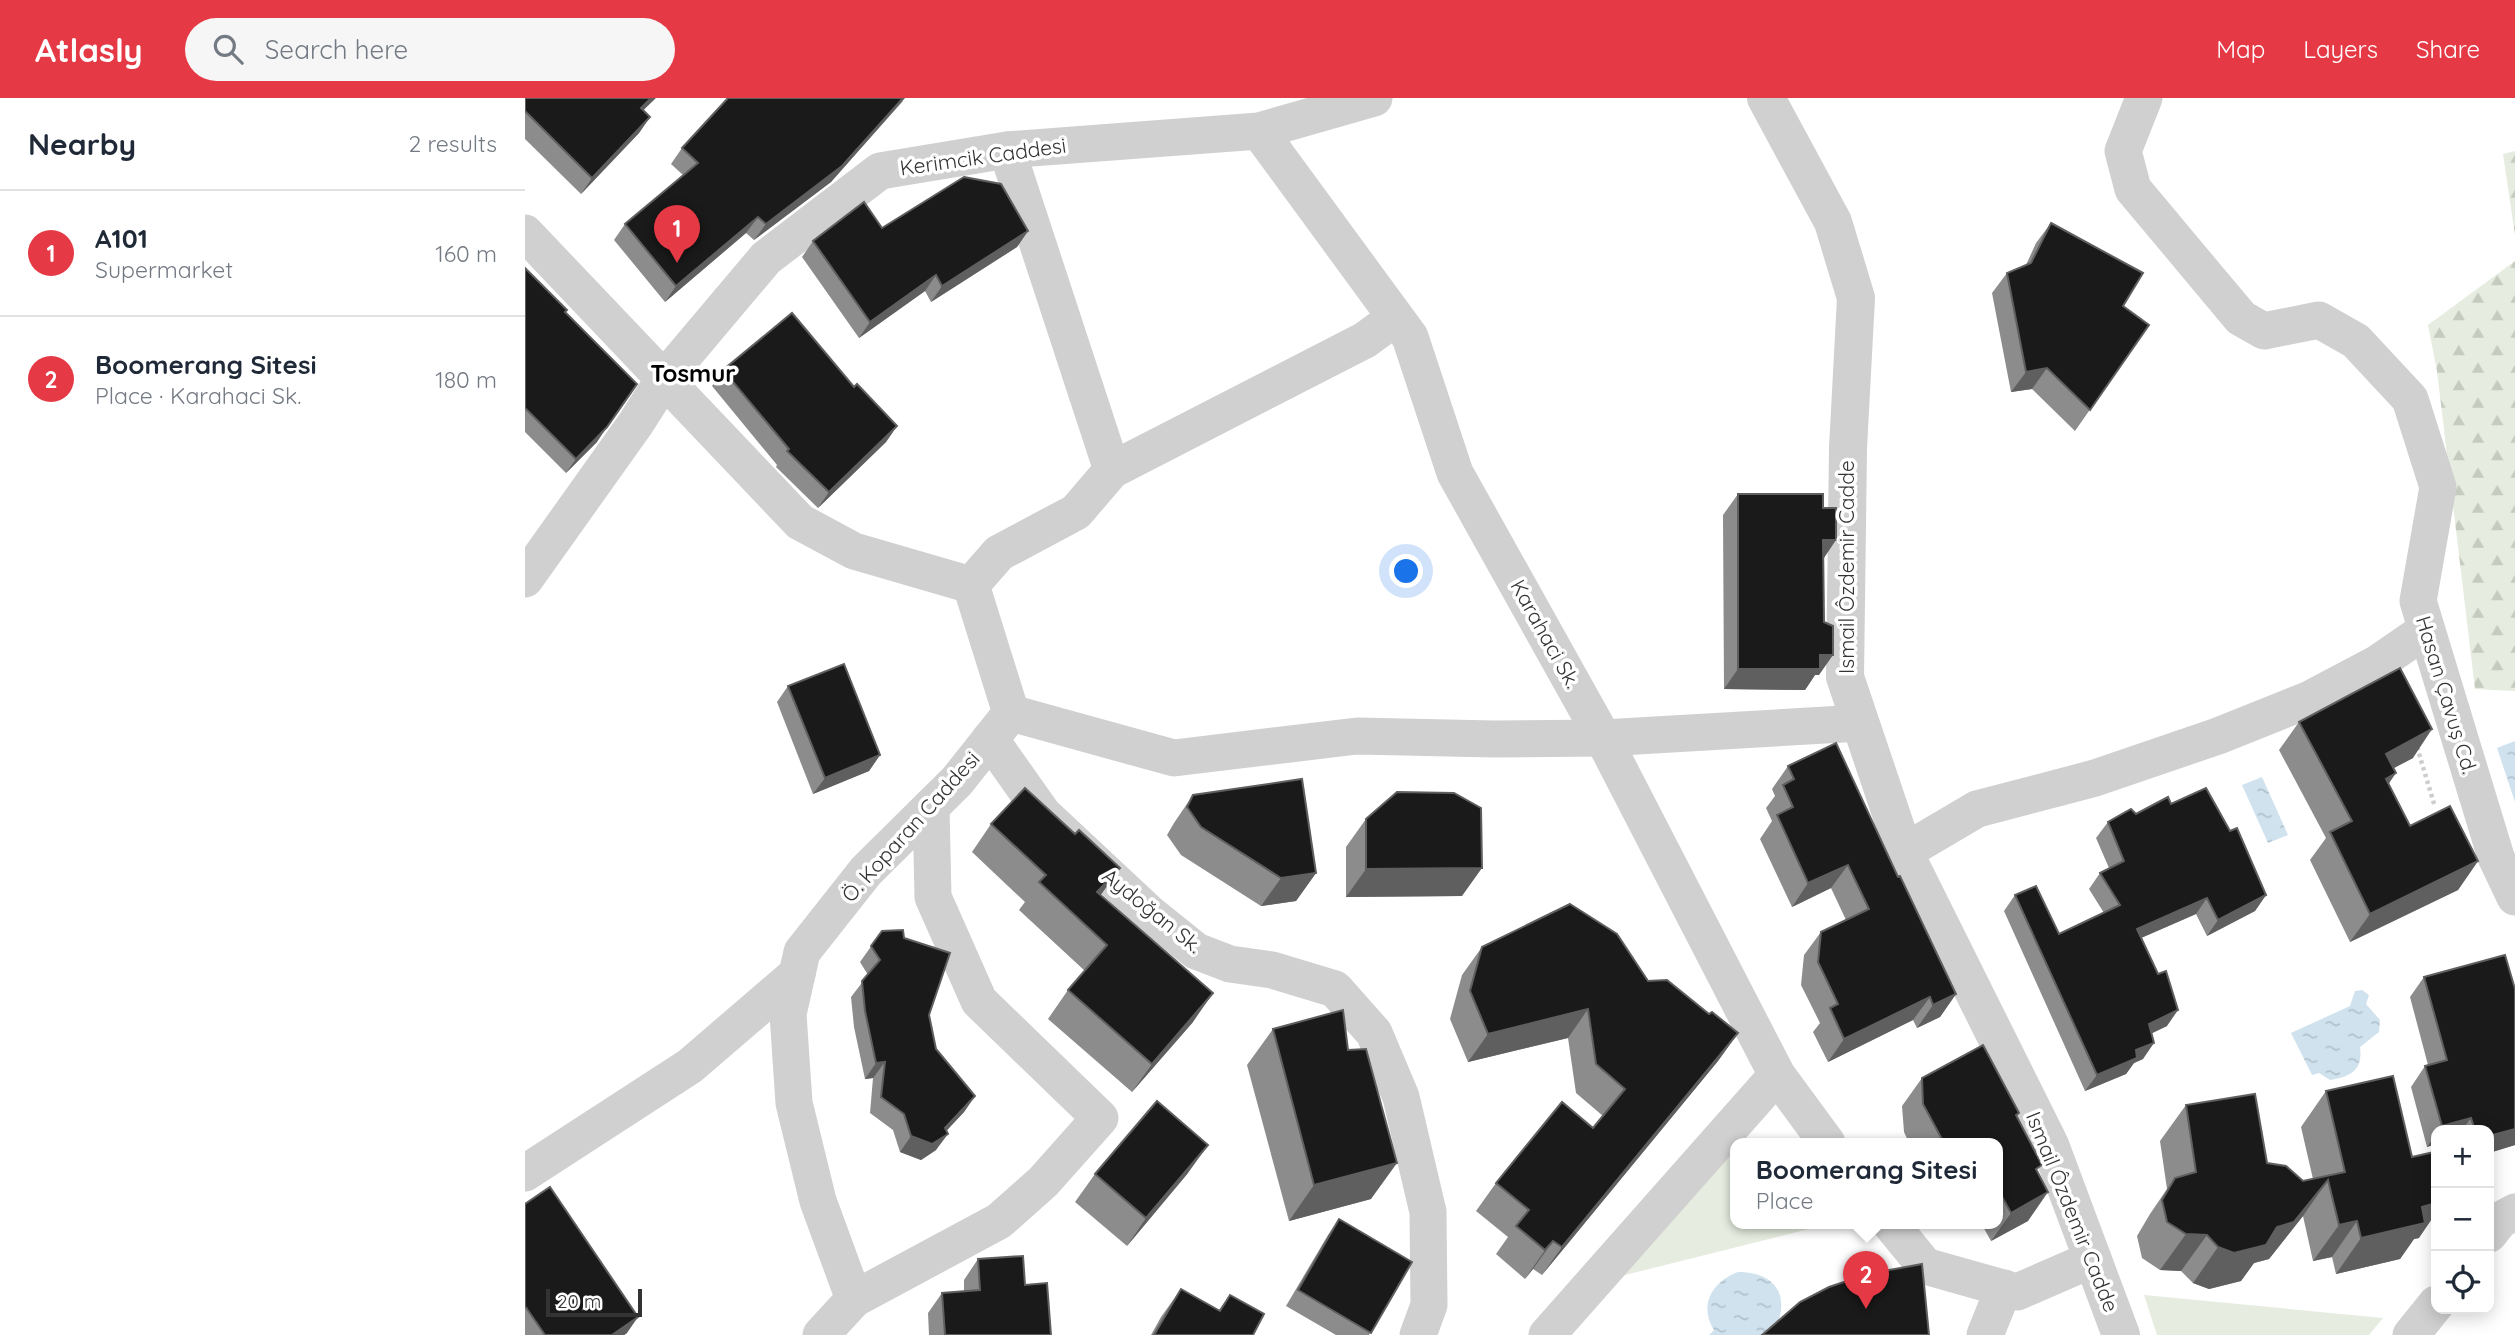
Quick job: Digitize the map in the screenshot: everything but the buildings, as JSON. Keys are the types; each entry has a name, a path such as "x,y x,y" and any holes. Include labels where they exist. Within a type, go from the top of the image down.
{"street":[{"name":"Kerimcik Caddesi","path":"525,579 636,423 664,379 766,258 880,171 1007,150 1259,131 1374,98"},
{"name":"Ismail Ôzdemir Cadde","path":"1766,98 1833,222 1856,298 1848,449 1845,677 1904,852 2050,1145 2121,1335"},
{"name":"Hasan Çavuş Cd.","path":"2117,98 2120,101 2123,151 2133,189 2241,318 2264,331 2319,320 2357,341 2410,399 2438,486 2418,601 2495,857 2515,897"},
{"path":"2123,151 2144,98"},
{"name":"Karahaci Sk.","path":"1259,131 1410,337 1455,473 1603,738 1777,1075 1824,1138"},
{"path":"1007,150 1112,470"},
{"path":"525,233 800,522 853,551 971,585"},
{"path":"971,585 999,553 1076,512 1112,470 1365,340 1395,317"},
{"path":"971,585 1000,726 1174,758 1357,736 1603,738 1860,723"},
{"path":"1904,852 1977,809 2095,778 2218,736 2308,700 2378,663 2426,630"},
{"name":"Ö. Koparan Caddesi","path":"854,1298 818,1201 795,1103 788,1014 802,952 866,871 957,780 1000,726"},
{"name":"Aydoğan Sk.","path":"1000,726 1043,814 1150,914 1196,951 1230,964 1272,970 1335,989 1374,1033 1401,1097 1428,1212 1429,1305 1418,1335"},
{"path":"821,1335 854,1298 999,1221 1043,1182 1100,1118 979,1001 933,897 931,807"},
{"path":"525,1173 690,1066 797,974"},
{"path":"1547,1335 1777,1075"},
{"path":"2494,1228 2500,1220 2515,1212"},
{"path":"1895,1229 1925,1266 2017,1292 2093,1259"},
{"path":"1985,1335 2004,1288"},
{"path":"2411,1335 2431,1310"}],"path":[{"path":"2415,741 2435,807"}],"green space":[{"path":"2515,151 2515,235 2503,154"},
{"path":"2515,261 2515,691 2475,689 2437,371 2428,325"},
{"path":"1730,1150 1730,1229 1809,1229 1617,1277"},
{"path":"2144,1295 2383,1318 2369,1335 2157,1335"}],"water":[{"path":"2515,741 2515,802 2497,748"},
{"path":"2262,777 2288,835 2268,843 2242,785"},
{"path":"2362,990 2369,995 2366,1004 2380,1020 2379,1032 2360,1047 2360,1061 2350,1074 2330,1080 2319,1073 2312,1075 2291,1033 2350,1006 2355,991"},
{"path":"1738,1272 1763,1277 1778,1290 1781,1310 1772,1335 1709,1335 1714,1330 1707,1312 1711,1295 1721,1281"}],"place":[{"name":"A101","path":"677,263"},
{"name":"Boomerang Sitesi","path":"1866,1309"}],"district":[{"name":"Tosmur","path":"693,374"}]}
